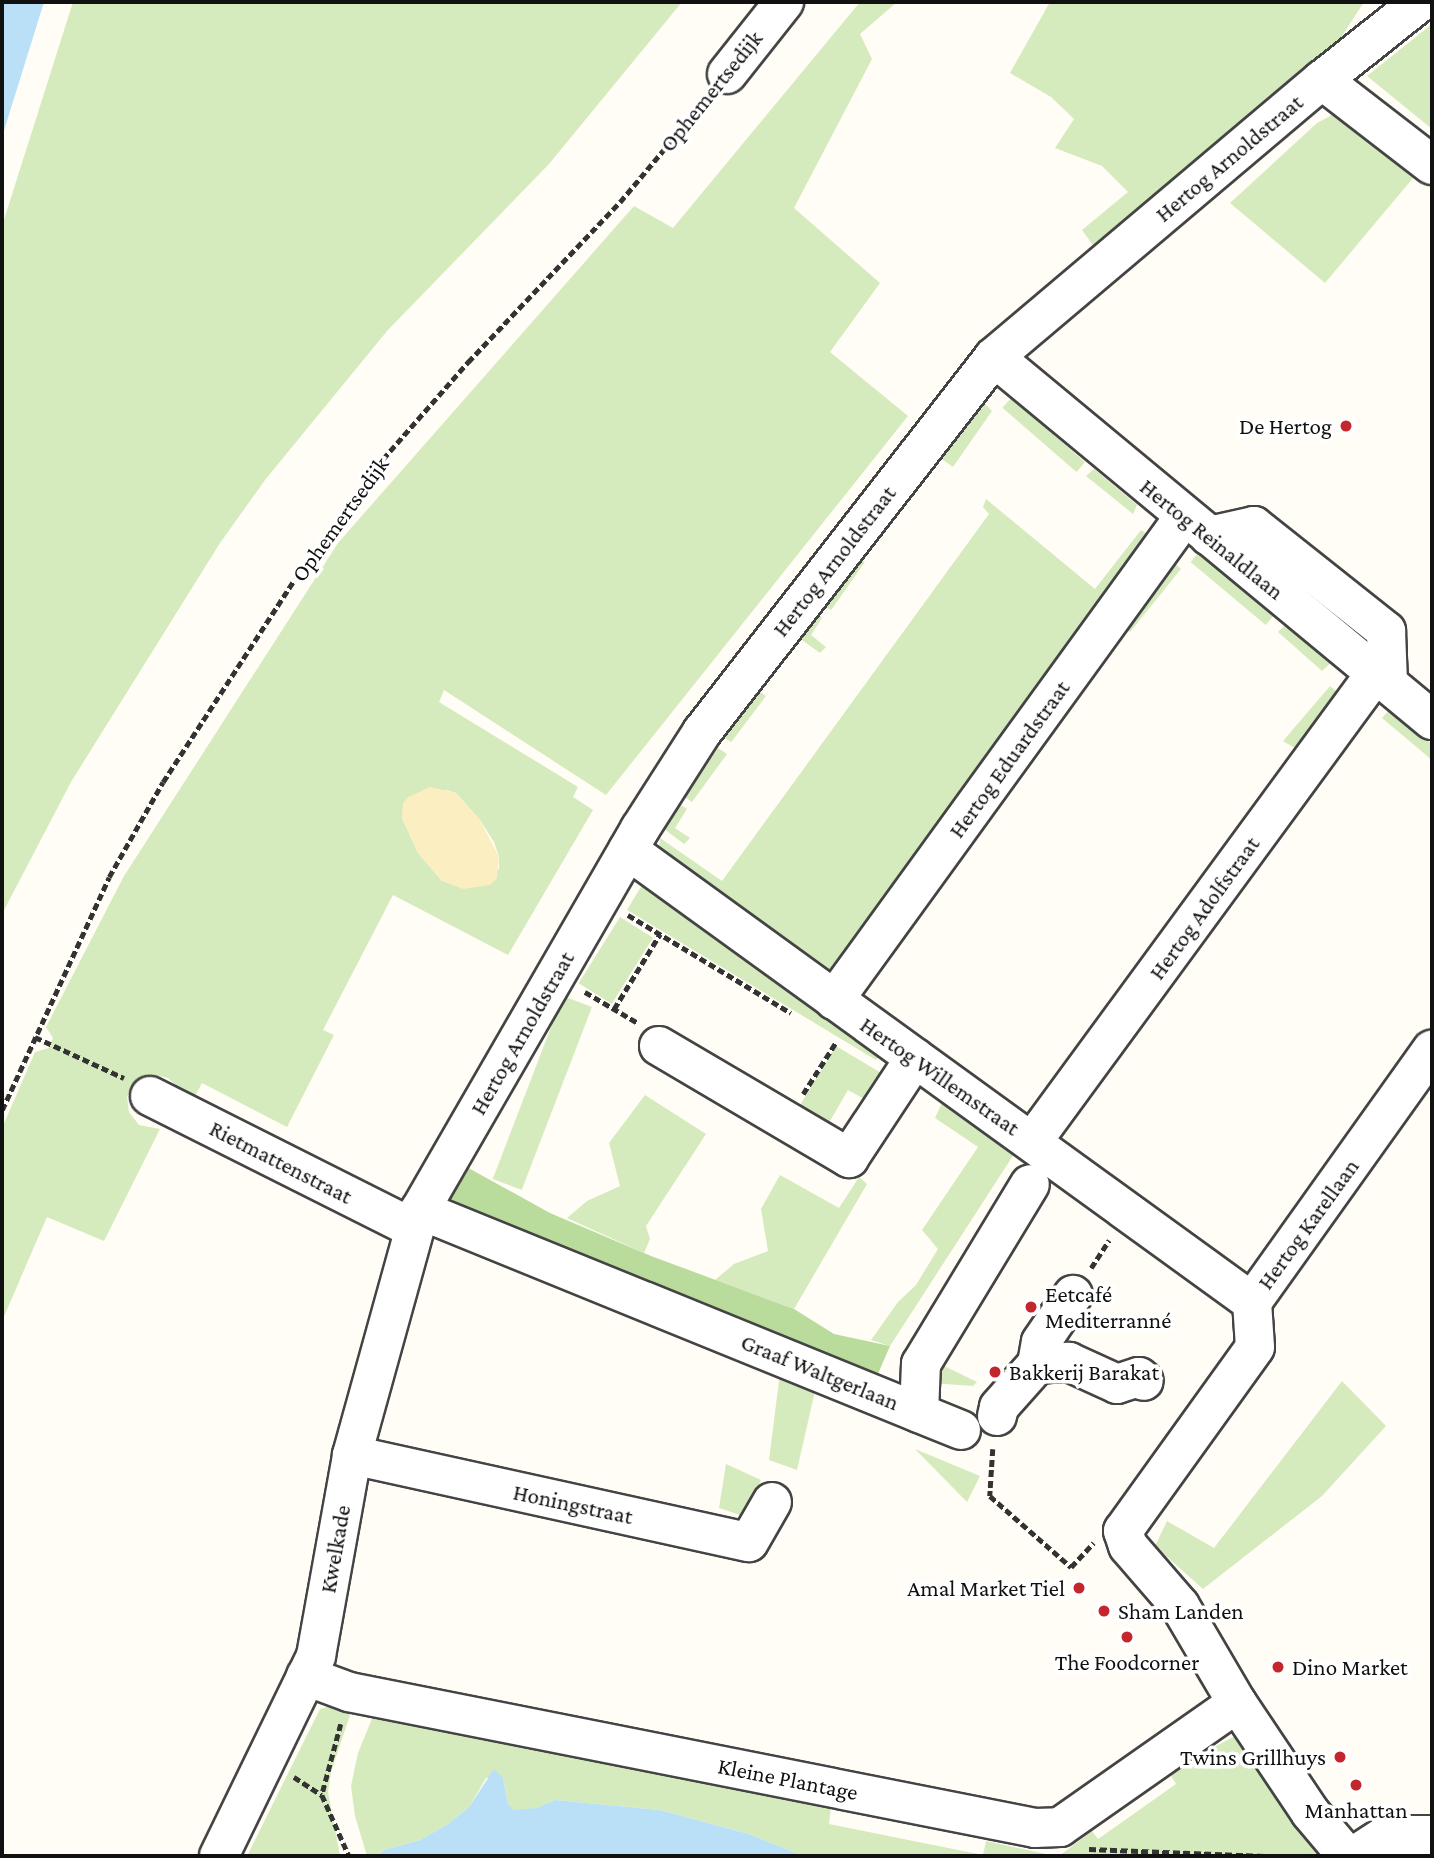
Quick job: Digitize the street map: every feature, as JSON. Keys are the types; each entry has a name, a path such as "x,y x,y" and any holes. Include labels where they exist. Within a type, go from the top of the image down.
{"street":[{"name":"Ophemertsedijk","path":"727,74 784,2"},
{"name":"Hertog Arnoldstraat","path":"416,1219 628,850 702,732 994,357 1356,53 1385,2"},
{"path":"1356,53 1420,2"},
{"path":"1322,80 1432,165"},
{"name":"Hertog Reinaldlaan","path":"994,357 1432,720"},
{"name":"Hertog Eduardstraat","path":"830,1017 1197,527"},
{"name":"Hertog Adolfstraat","path":"1032,1142 1382,679"},
{"name":"Hertog Willemstraat","path":"628,850 830,1017 915,1058 1252,1301"},
{"path":"659,1046 849,1158 915,1058"},
{"name":"Hertog Karellaan","path":"1126,1538 1255,1347 1252,1301 1432,1050"},
{"name":"Rietmattenstraat","path":"150,1096 416,1219"},
{"path":"919,1412 921,1364 1030,1184"},
{"name":"Graaf Waltgerlaan","path":"416,1219 961,1430"},
{"name":"Kwelkade","path":"219,1856 316,1656 352,1455 416,1219"},
{"path":"997,1416 999,1407 1037,1364 1041,1342 1073,1295"},
{"path":"1037,1364 1069,1362 1117,1384 1139,1377 1144,1381"},
{"name":"Honingstraat","path":"352,1455 749,1542 772,1502"},
{"path":"1126,1538 1180,1606 1237,1703 1310,1812 1347,1856"},
{"name":"Kleine Plantage","path":"306,1676 349,1692 1035,1828 1060,1827"},
{"path":"1060,1827 1237,1703"},
{"path":"1354,1856 1386,1835 1432,1835"}],"path":[{"name":"Ophemertsedijk","path":"2,1110 109,877 163,782 295,579 376,467 468,362 620,201 727,74"},
{"path":"600,898 793,1014"},
{"path":"614,1009 660,934"},
{"path":"556,975 651,1031 659,1046"},
{"path":"830,1017 837,1040 848,1047"},
{"path":"35,1037 100,1067"},
{"path":"786,1121 837,1040"},
{"path":"1073,1295 1127,1211"},
{"path":"961,1430 995,1431 990,1496 1071,1567 1108,1525 1126,1538"},
{"path":"349,1692 322,1796 349,1856"},
{"path":"1060,1827 1081,1849 1265,1856"}],"green space":[{"path":"73,2 682,2 549,164 387,331 265,480 220,543 71,782 2,914 2,226"},
{"path":"860,2 897,2 860,34 872,59 794,208 880,283 830,352 908,416 606,795 444,690 439,702 578,787 573,797 593,810 508,955 393,895 323,1030 334,1035 287,1127 202,1083 188,1109 177,1086 168,1078 154,1075 139,1079 127,1097 129,1112 139,1125 160,1129 104,1241 47,1217 2,1321 2,1128 35,1052 49,1048 53,1038 46,1027 124,876 338,543 634,206 673,228","holes":["446,790 456,793 480,820 494,842 499,857 499,869 442,881 418,853 402,818"]},
{"path":"1050,2 1364,2 1320,70 1098,252 1082,230 1128,192 1102,166 1055,148 1074,119 1051,97 1010,73"},
{"path":"1432,24 1432,129 1367,76"},
{"path":"1334,114 1413,178 1325,283 1230,203 1317,123"},
{"path":"1011,398 1085,462 1076,472 1002,408"},
{"path":"981,400 992,411 953,467 935,454"},
{"path":"1094,469 1137,505 1133,514 1086,476"},
{"path":"986,499 1095,589 1141,530 1150,536 836,981 659,849 660,838 722,881 989,514 983,507"},
{"path":"1199,552 1274,615 1266,625 1191,562"},
{"path":"855,555 865,562 831,610 821,603"},
{"path":"1167,557 1181,569 1130,632 1117,625"},
{"path":"815,612 822,618 811,635 826,647 820,653 799,638"},
{"path":"1285,625 1332,662 1322,671 1278,632"},
{"path":"1330,686 1343,697 1300,751 1283,741"},
{"path":"758,690 766,696 731,742 723,736"},
{"path":"1390,709 1432,744 1432,760 1382,718"},
{"path":"718,748 727,754 692,802 685,797"},
{"path":"681,805 687,809 675,828 690,838 684,844 664,829"},
{"path":"652,883 884,1049 876,1060 627,910 642,885"},
{"path":"620,917 653,938 612,1004 579,983"},
{"path":"563,996 592,1007 522,1190 493,1179"},
{"path":"836,1046 883,1074 868,1101 848,1090 826,1128 796,1112"},
{"path":"645,1095 706,1134 646,1226 650,1239 644,1253 567,1218 587,1201 620,1186 609,1143"},
{"path":"945,1096 1016,1151 890,1346 871,1340 898,1302 916,1285 938,1249 922,1230 978,1147 935,1118"},
{"path":"463,1165 550,1213 651,1256 794,1309 834,1334 890,1346 874,1383 438,1205"},
{"path":"780,1175 839,1208 859,1177 867,1184 794,1309 715,1280 734,1264 768,1251 761,1209"},
{"path":"940,1364 977,1382 973,1386 931,1383"},
{"path":"780,1373 815,1391 797,1470 769,1460"},
{"path":"1342,1381 1386,1426 1322,1496 1203,1589 1155,1546 1167,1521 1214,1548"},
{"path":"915,1449 980,1476 967,1502"},
{"path":"726,1464 761,1480 746,1517 719,1508"},
{"path":"327,1707 351,1712 331,1772 328,1792 340,1856 247,1856 320,1709"},
{"path":"373,1716 831,1807 829,1824 983,1855 986,1841 1055,1856 803,1856 749,1834 660,1810 555,1800 536,1808 514,1811 508,1804 503,1778 486,1778 469,1807 448,1824 420,1840 384,1850 377,1856 367,1856 355,1816 351,1786 358,1753"},
{"path":"1233,1737 1243,1742 1323,1856 1059,1856 1092,1831 1098,1839 1176,1784 1171,1776 1201,1754"}],"sand":[{"path":"430,787 456,793 480,820 499,857 497,878 490,885 463,889 442,881 418,853 402,818 403,803 408,797"}],"water":[{"path":"2,2 44,2 2,137"},
{"path":"494,1769 503,1778 508,1804 514,1810 536,1808 555,1800 660,1810 749,1834 803,1856 377,1856 384,1850 420,1840 448,1824 469,1807"}],"place":[{"name":"De Hertog","path":"1346,426"},
{"name":"Eetcafé Mediterranné","path":"1031,1307"},
{"name":"Bakkerij Barakat","path":"995,1372"},
{"name":"Amal Market Tiel","path":"1079,1588"},
{"name":"Sham Landen","path":"1104,1611"},
{"name":"The Foodcorner","path":"1127,1637"},
{"name":"Dino Market","path":"1278,1667"},
{"name":"Twins Grillhuys","path":"1340,1757"},
{"name":"Manhattan","path":"1356,1785"}]}
